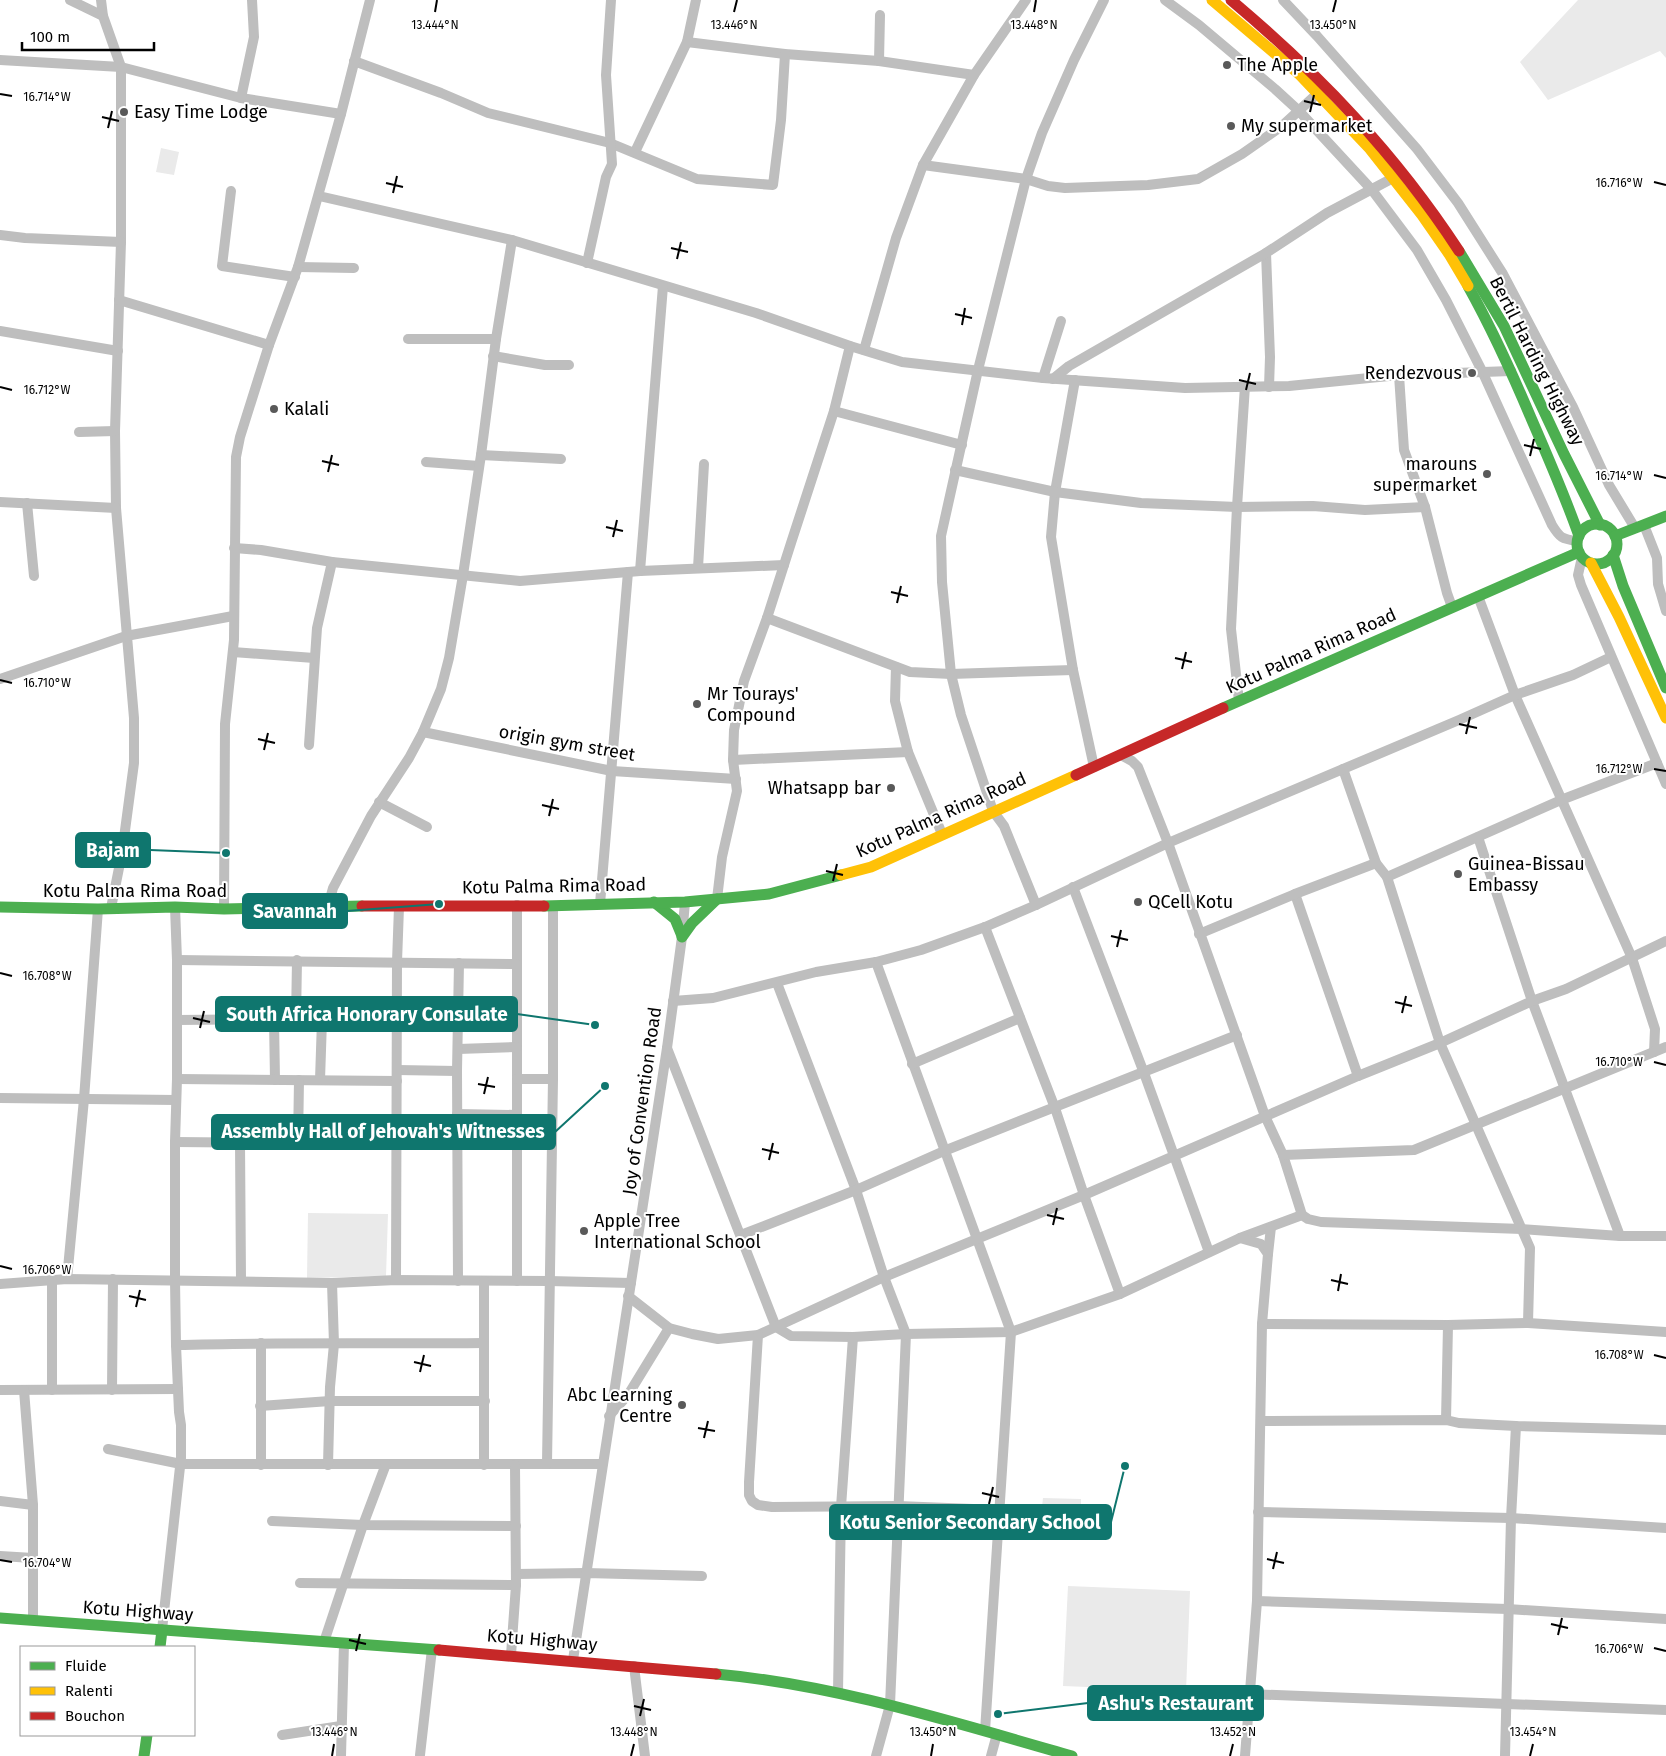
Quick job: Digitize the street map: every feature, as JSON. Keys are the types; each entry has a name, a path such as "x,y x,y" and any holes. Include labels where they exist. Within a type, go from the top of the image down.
{"street":[{"path":"70,0 104,16"},
{"path":"100,0 121,67 121,242 115,431 116,508 134,718 134,763 122,854 110,908"},
{"path":"241,98 254,37 252,0"},
{"path":"224,909 225,724 233,652 236,457 240,437 269,345 296,272 319,196 342,114 370,0"},
{"path":"587,263 606,177 612,164 606,75 611,0"},
{"path":"635,152 688,42 696,0"},
{"path":"864,350 896,238 922,164 974,75 1026,0"},
{"path":"1036,906 1004,826 993,811 961,714 951,674 942,582 941,536 978,370 1026,179 1042,133 1074,60 1104,0"},
{"path":"1164,0 1199,25 1299,111 1372,190 1417,250 1446,300 1482,371 1557,534 1602,563 1613,555 1616,546 1615,536 1666,516"},
{"name":"Bertil Harding Highway","path":"1212,0 1299,74 1370,149 1422,215 1449,254 1490,325 1565,496 1582,550 1619,617 1666,718"},
{"name":"Bertil Harding Highway","path":"1231,0 1307,65 1379,141 1431,208 1459,248 1501,319 1570,467 1600,525 1609,529 1615,536"},
{"path":"1283,0 1418,149 1458,203 1503,274 1573,407 1609,485 1639,526 1657,558 1658,584 1666,612"},
{"path":"879,61 880,15"},
{"path":"688,42 785,54 879,61 974,75"},
{"path":"354,62 441,92 488,113 610,143 697,179 773,184 781,120 785,54"},
{"path":"0,60 121,67 241,98 342,114"},
{"path":"922,164 1026,179 1048,186 1075,188 1148,185 1198,179 1250,148 1282,126 1316,94"},
{"path":"1048,378 1266,253 1328,213 1393,178"},
{"path":"231,191 222,266 296,272 354,268"},
{"path":"319,196 512,240 756,313 902,362 1048,378 1185,388 1269,387 1400,375 1511,370"},
{"path":"0,235 25,238 121,242"},
{"path":"328,906 333,888 379,802 409,758 423,732 441,689 449,658 463,575 493,356 512,240"},
{"path":"1266,253 1270,357 1269,387"},
{"path":"640,571 663,286"},
{"path":"119,300 269,345"},
{"path":"1048,378 1061,321"},
{"path":"0,331 118,350"},
{"path":"408,339 496,339"},
{"path":"654,902 675,919 682,936 716,899 722,857 737,791 734,730 744,681 767,618 834,411 850,346"},
{"path":"493,356 545,365 568,365"},
{"path":"1400,375 1404,450 1425,507 1452,607"},
{"path":"1075,380 1056,492 1051,537 1073,670 1094,767"},
{"path":"1239,701 1232,629 1237,507 1245,386"},
{"path":"834,411 962,445"},
{"path":"79,432 115,431"},
{"path":"426,462 561,459"},
{"path":"698,568 704,464"},
{"path":"955,470 1056,492 1141,503 1237,507 1313,506 1364,510 1425,507"},
{"path":"0,502 116,508"},
{"path":"27,503 34,576"},
{"path":"1600,525 1596,524 1586,527 1578,575 1666,784"},
{"path":"234,548 261,550 332,562 520,581 640,571 784,565"},
{"name":"Kotu Palma Rima Road","path":"0,907 98,909 174,907 224,909 328,906 553,906 685,902 769,894 871,867 1239,701 1582,550"},
{"path":"1613,555 1666,688"},
{"path":"309,745 317,628 332,562"},
{"path":"600,904 628,572"},
{"path":"1478,596 1515,695 1632,958 1655,1029 1654,1052"},
{"path":"0,679 126,636 233,616"},
{"path":"767,618 910,672 951,674 1073,670"},
{"path":"233,652 314,658"},
{"path":"673,1001 713,998 816,972 876,962 921,950 985,927 1036,906 1168,843 1515,695 1573,676 1611,657"},
{"path":"896,667 895,702 908,752 942,834"},
{"name":"origin gym street","path":"423,732 612,771 736,778"},
{"path":"734,760 908,752"},
{"path":"1121,754 1138,767 1168,843 1265,1116 1283,1154 1302,1214 1308,1219 1321,1222 1522,1229 1620,1236 1666,1236"},
{"path":"1387,877 1561,800 1657,763"},
{"path":"1343,769 1376,863 1387,877 1440,1044 1530,1248 1528,1323"},
{"path":"379,802 426,827"},
{"path":"1478,837 1532,1000 1620,1236"},
{"path":"1199,934 1376,863"},
{"path":"1073,887 1144,1073 1209,1252"},
{"path":"1295,894 1358,1076"},
{"name":"Joy of Convention Road","path":"572,1660 667,1048 685,902"},
{"path":"517,905 517,1281"},
{"path":"546,1464 553,906"},
{"path":"160,1646 181,1464 175,1280 177,960 174,907"},
{"path":"396,1280 396,1023 399,907"},
{"path":"67,1279 84,1099 98,909"},
{"path":"985,927 1055,1108 1084,1196 1120,1294"},
{"path":"628,1296 669,1328 718,1339 758,1335 884,1277 1084,1196 1358,1076 1440,1044 1532,1000 1566,989 1666,941"},
{"path":"177,960 516,964"},
{"path":"296,1019 297,960"},
{"path":"876,962 1011,1332 985,1731"},
{"path":"458,1281 457,1071 459,963"},
{"path":"776,983 856,1190 884,1277 906,1334 890,1705 876,1756"},
{"path":"912,1064 1020,1018"},
{"path":"177,1020 296,1019 396,1023"},
{"path":"274,1020 276,1080"},
{"path":"320,1080 322,1020"},
{"path":"741,1235 1237,1035"},
{"path":"458,1049 517,1047"},
{"path":"1283,1154 1414,1150 1666,1047"},
{"path":"667,1048 776,1327 791,1336 852,1337 1011,1332 1120,1294 1240,1238 1302,1214"},
{"path":"397,1070 457,1071"},
{"path":"177,1079 397,1081"},
{"path":"517,1079 552,1079"},
{"path":"298,1143 299,1080"},
{"path":"0,1098 176,1100"},
{"path":"457,1114 517,1114"},
{"path":"175,1142 397,1144"},
{"path":"240,1142 241,1281"},
{"path":"1245,1756 1248,1694 1257,1600 1262,1324 1271,1227"},
{"path":"1240,1238 1261,1244 1268,1254"},
{"path":"0,1284 67,1279 332,1283 396,1280 484,1282 549,1280 631,1283"},
{"path":"112,1390 113,1279"},
{"path":"52,1280 52,1390"},
{"path":"484,1282 484,1465"},
{"path":"328,1465 334,1344 332,1283"},
{"path":"1262,1324 1448,1325 1528,1323 1666,1332"},
{"path":"1446,1420 1448,1325"},
{"path":"609,1416 628,1395 669,1328"},
{"path":"758,1335 749,1482 749,1495 752,1502 758,1505 779,1508 898,1506 998,1510"},
{"path":"838,1693 841,1507 852,1337"},
{"path":"176,1345 261,1342 334,1344 484,1343"},
{"path":"261,1342 261,1465"},
{"path":"0,1390 178,1389"},
{"path":"24,1390 33,1505 33,1620"},
{"path":"260,1406 330,1401 485,1401"},
{"path":"1261,1421 1446,1420 1516,1426 1666,1430"},
{"path":"1505,1756 1511,1518 1516,1426"},
{"path":"108,1448 181,1464 601,1464"},
{"path":"324,1642 363,1525 386,1464"},
{"path":"511,1655 516,1579 516,1464"},
{"path":"0,1501 33,1505"},
{"path":"1258,1512 1511,1518 1666,1528"},
{"path":"272,1521 363,1525 516,1526"},
{"path":"0,1556 33,1558"},
{"path":"300,1583 516,1579 586,1572 702,1576"},
{"path":"1257,1600 1508,1609 1666,1619"},
{"name":"Kotu Highway","path":"0,1618 511,1655 738,1676 805,1686 890,1705 1072,1756"},
{"path":"341,1756 344,1643"},
{"path":"420,1755 432,1649"},
{"path":"634,1666 644,1756"},
{"path":"1248,1694 1666,1710"},
{"path":"282,1736 341,1726"},
{"path":"991,1756 997,1734"},
{"path":"144,1756 147,1736"}],"shaded area":[{"path":"1578,0 1666,0 1666,58 1660,51 1548,100 1520,62"},
{"path":"161,148 179,152 174,175 156,172"},
{"path":"308,1213 388,1214 386,1276 307,1278"},
{"path":"1043,1498 1081,1499 1081,1519 1041,1516"},
{"path":"1068,1586 1190,1591 1186,1691 1063,1686"}],"traffic: fast":[{"path":"1459,251 1504,326 1564,454 1600,525"},
{"path":"1468,286 1517,384 1579,536"},
{"path":"1615,536 1666,516"},
{"path":"1597,524 1611,530 1617,544 1611,558 1597,564 1583,558 1577,544 1583,530 1597,524"},
{"path":"1223,708 1579,552"},
{"path":"1613,555 1623,586 1666,688"},
{"path":"544,906 685,902 769,894 841,875"},
{"path":"682,937 692,923 717,899"},
{"path":"654,902 675,919 682,936"},
{"path":"0,907 98,909 175,907 224,909 362,906"},
{"path":"0,1618 439,1650"},
{"path":"160,1646 162,1630"},
{"path":"716,1674 762,1679 851,1696 940,1718 1072,1756"},
{"path":"144,1756 147,1736"}],"traffic: slow":[{"path":"1212,0 1299,74 1370,149 1422,215 1468,286"},
{"path":"1591,563 1619,617 1666,718"},
{"path":"841,875 871,867 1076,775"}],"traffic: jam":[{"path":"1231,0 1295,57 1354,117 1409,181 1459,251"},
{"path":"1076,775 1223,708"},
{"path":"362,906 544,906"},
{"path":"439,1650 716,1674"}],"place":[{"name":"The Apple","path":"1227,65"},
{"name":"Easy Time Lodge","path":"124,112"},
{"name":"My supermarket","path":"1231,126"},
{"name":"Rendezvous","path":"1472,373"},
{"name":"Kalali","path":"274,409"},
{"name":"marouns supermarket","path":"1487,474"},
{"name":"Mr Tourays' Compound","path":"697,704"},
{"name":"Whatsapp bar","path":"891,788"},
{"name":"Bajam","path":"226,853"},
{"name":"Guinea-Bissau Embassy","path":"1458,874"},
{"name":"QCell Kotu","path":"1138,902"},
{"name":"Savannah","path":"439,904"},
{"name":"South Africa Honorary Consulate","path":"595,1025"},
{"name":"Assembly Hall of Jehovah's Witnesses","path":"605,1086"},
{"name":"Apple Tree International School","path":"584,1231"},
{"name":"Abc Learning Centre","path":"682,1405"},
{"name":"Kotu Senior Secondary School","path":"1125,1466"},
{"name":"Ashu's Restaurant","path":"998,1714"}]}
